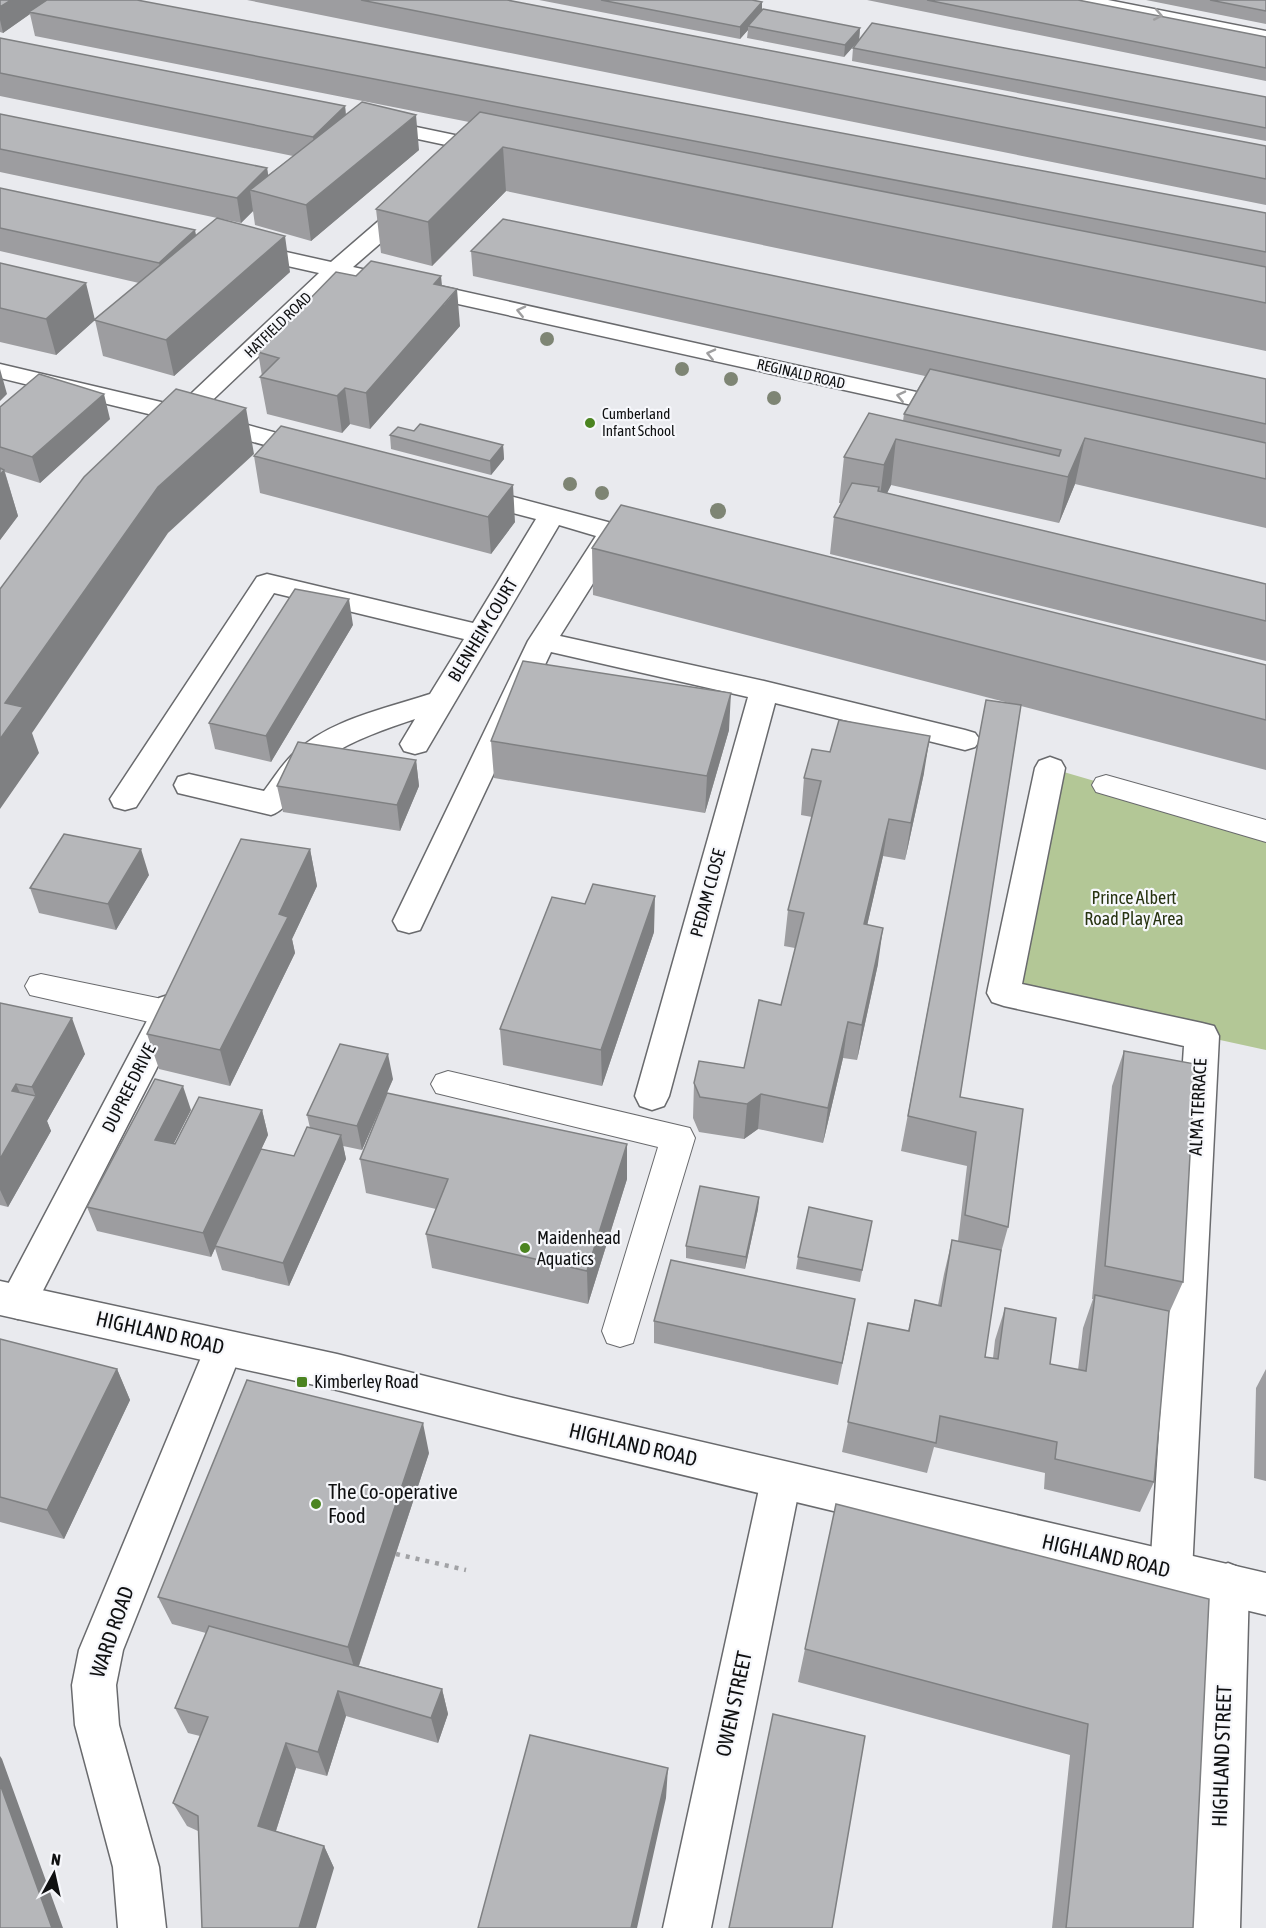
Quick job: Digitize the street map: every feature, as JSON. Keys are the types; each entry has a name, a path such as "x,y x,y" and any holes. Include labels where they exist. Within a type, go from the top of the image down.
{"street":[{"path":"1080,0 1266,37"},
{"path":"351,120 515,153"},
{"path":"462,162 480,146"},
{"name":"HATFIELD ROAD","path":"151,444 336,270 426,193"},
{"name":"REGINALD ROAD","path":"220,244 975,412"},
{"path":"0,371 183,415 333,456"},
{"path":"448,487 669,546"},
{"name":"BLENHEIM COURT","path":"415,744 552,515"},
{"path":"409,921 542,640 612,532"},
{"path":"125,798 267,583 481,634"},
{"path":"542,640 764,691 965,741"},
{"name":"PEDAM CLOSE","path":"651,1096 764,691"},
{"path":"189,785 271,804 305,760 330,743 371,725 441,701"},
{"name":"ALMA TERRACE","path":"1050,768 1004,993 1202,1036 1171,1572"},
{"name":"DUPREE DRIVE","path":"9,1300 175,999"},
{"name":"HIGHLAND ROAD","path":"9,1300 337,1372 781,1480 1247,1589"},
{"name":"WARD ROAD","path":"142,1928 136,1867 97,1725 94,1685 101,1650 224,1348"},
{"name":"OWEN STREET","path":"687,1928 781,1480"},
{"name":"HIGHLAND STREET","path":"1216,1928 1247,1589"}],"lane":[{"path":"1106,785 1266,831"},
{"path":"41,986 175,999"},
{"path":"448,1084 678,1138 620,1331"},
{"path":"642,1130 651,1096"}],"path":[{"path":"396,1554 466,1570"}],"green space":[{"name":"Prince Albert Road Play Area","path":"1050,768 1266,831 1266,1050 1004,993"}],"building":[{"path":"0,0 11,0 0,7"},
{"path":"47,0 137,0 1266,213 1266,252 29,12"},
{"path":"361,0 507,0 1266,146 1266,179"},
{"path":"601,0 752,0 762,2 740,27"},
{"path":"927,0 1078,0 1266,37 1266,68"},
{"path":"1210,0 1266,0 1266,11"},
{"path":"763,9 860,28 845,45 748,26"},
{"path":"872,23 1266,97 1266,128 853,48"},
{"path":"0,38 345,106 313,137 0,73"},
{"path":"362,102 416,115 306,205 250,190"},
{"path":"480,112 1266,267 1266,303 503,147 428,222 376,209"},
{"path":"0,114 267,168 237,198 0,149"},
{"path":"0,188 195,230 159,263 0,228"},
{"path":"217,218 285,236 166,340 94,320"},
{"path":"503,219 1266,379 1266,424 471,251"},
{"path":"371,261 441,276 434,284 457,289 366,393 345,388 337,396 260,377 279,358 258,352 336,272 356,276"},
{"path":"0,263 86,283 46,319 0,308"},
{"path":"930,369 1266,443 1266,479 1085,438 1068,477 896,439 884,465 844,457 869,413 1059,456 1061,450 904,414"},
{"path":"39,374 104,394 32,457 0,447 0,407"},
{"path":"176,389 246,408 158,487 5,703 23,707 0,739 0,589 84,477"},
{"path":"420,424 503,445 490,461 390,435 398,427 414,431"},
{"path":"281,426 513,485 488,517 254,456"},
{"path":"852,483 879,487 878,491 1266,584 1266,621 834,517"},
{"path":"621,505 1266,665 1266,720 592,548"},
{"path":"295,589 349,599 266,736 209,723"},
{"path":"523,661 731,693 707,776 491,741"},
{"path":"986,700 1021,705 960,1097 1023,1109 1008,1227 965,1215 976,1132 908,1116"},
{"path":"839,720 930,736 911,823 889,819 864,924 883,928 862,1025 848,1022 828,1108 761,1094 747,1104 700,1097 694,1083 699,1061 744,1068 759,1000 781,1005 804,913 788,910 821,781 804,778 812,749 830,752"},
{"path":"298,742 416,760 397,805 277,786"},
{"path":"64,834 141,849 108,904 30,888"},
{"path":"241,839 310,849 279,914 288,917 220,1050 147,1034"},
{"path":"593,884 655,896 601,1050 500,1029 552,897 585,904"},
{"path":"0,1003 72,1018 32,1087 16,1084 12,1091 36,1096 0,1159"},
{"path":"340,1044 388,1054 357,1126 307,1115"},
{"path":"1124,1051 1195,1064 1183,1282 1105,1266"},
{"path":"155,1079 183,1086 155,1140 175,1144 199,1097 262,1110 203,1233 87,1207"},
{"path":"387,1093 627,1144 587,1271 426,1234 448,1179 360,1159"},
{"path":"307,1127 341,1135 283,1263 215,1246 261,1149 294,1156"},
{"path":"700,1186 759,1197 746,1257 686,1246"},
{"path":"809,1207 872,1221 862,1270 798,1257"},
{"path":"952,1240 1001,1250 985,1357 998,1359 1005,1308 1056,1318 1050,1364 1086,1371 1095,1295 1169,1311 1154,1482 1055,1459 1057,1442 940,1416 936,1443 848,1422 868,1323 909,1331 915,1300 941,1306"},
{"path":"671,1260 855,1299 842,1363 654,1321"},
{"path":"0,1339 117,1369 47,1510 0,1497"},
{"name":"The Co-operative Food","path":"247,1380 423,1423 348,1647 158,1597"},
{"path":"836,1504 1209,1599 1193,1928 1066,1928 1088,1724 805,1649"},
{"path":"209,1626 442,1689 431,1718 338,1691 318,1752 286,1743 258,1826 324,1846 299,1928 202,1928 198,1816 173,1803 208,1717 175,1708"},
{"path":"773,1714 865,1736 832,1928 729,1928"},
{"path":"530,1735 668,1768 631,1928 478,1928"},
{"path":"0,1784 52,1928 0,1928"}],"place":[{"name":"Cumberland Infant School","path":"590,423"},
{"name":"Maidenhead Aquatics","path":"525,1248"},
{"name":"Kimberley Road","path":"302,1382"},
{"name":"The Co-operative Food","path":"316,1504"}]}
